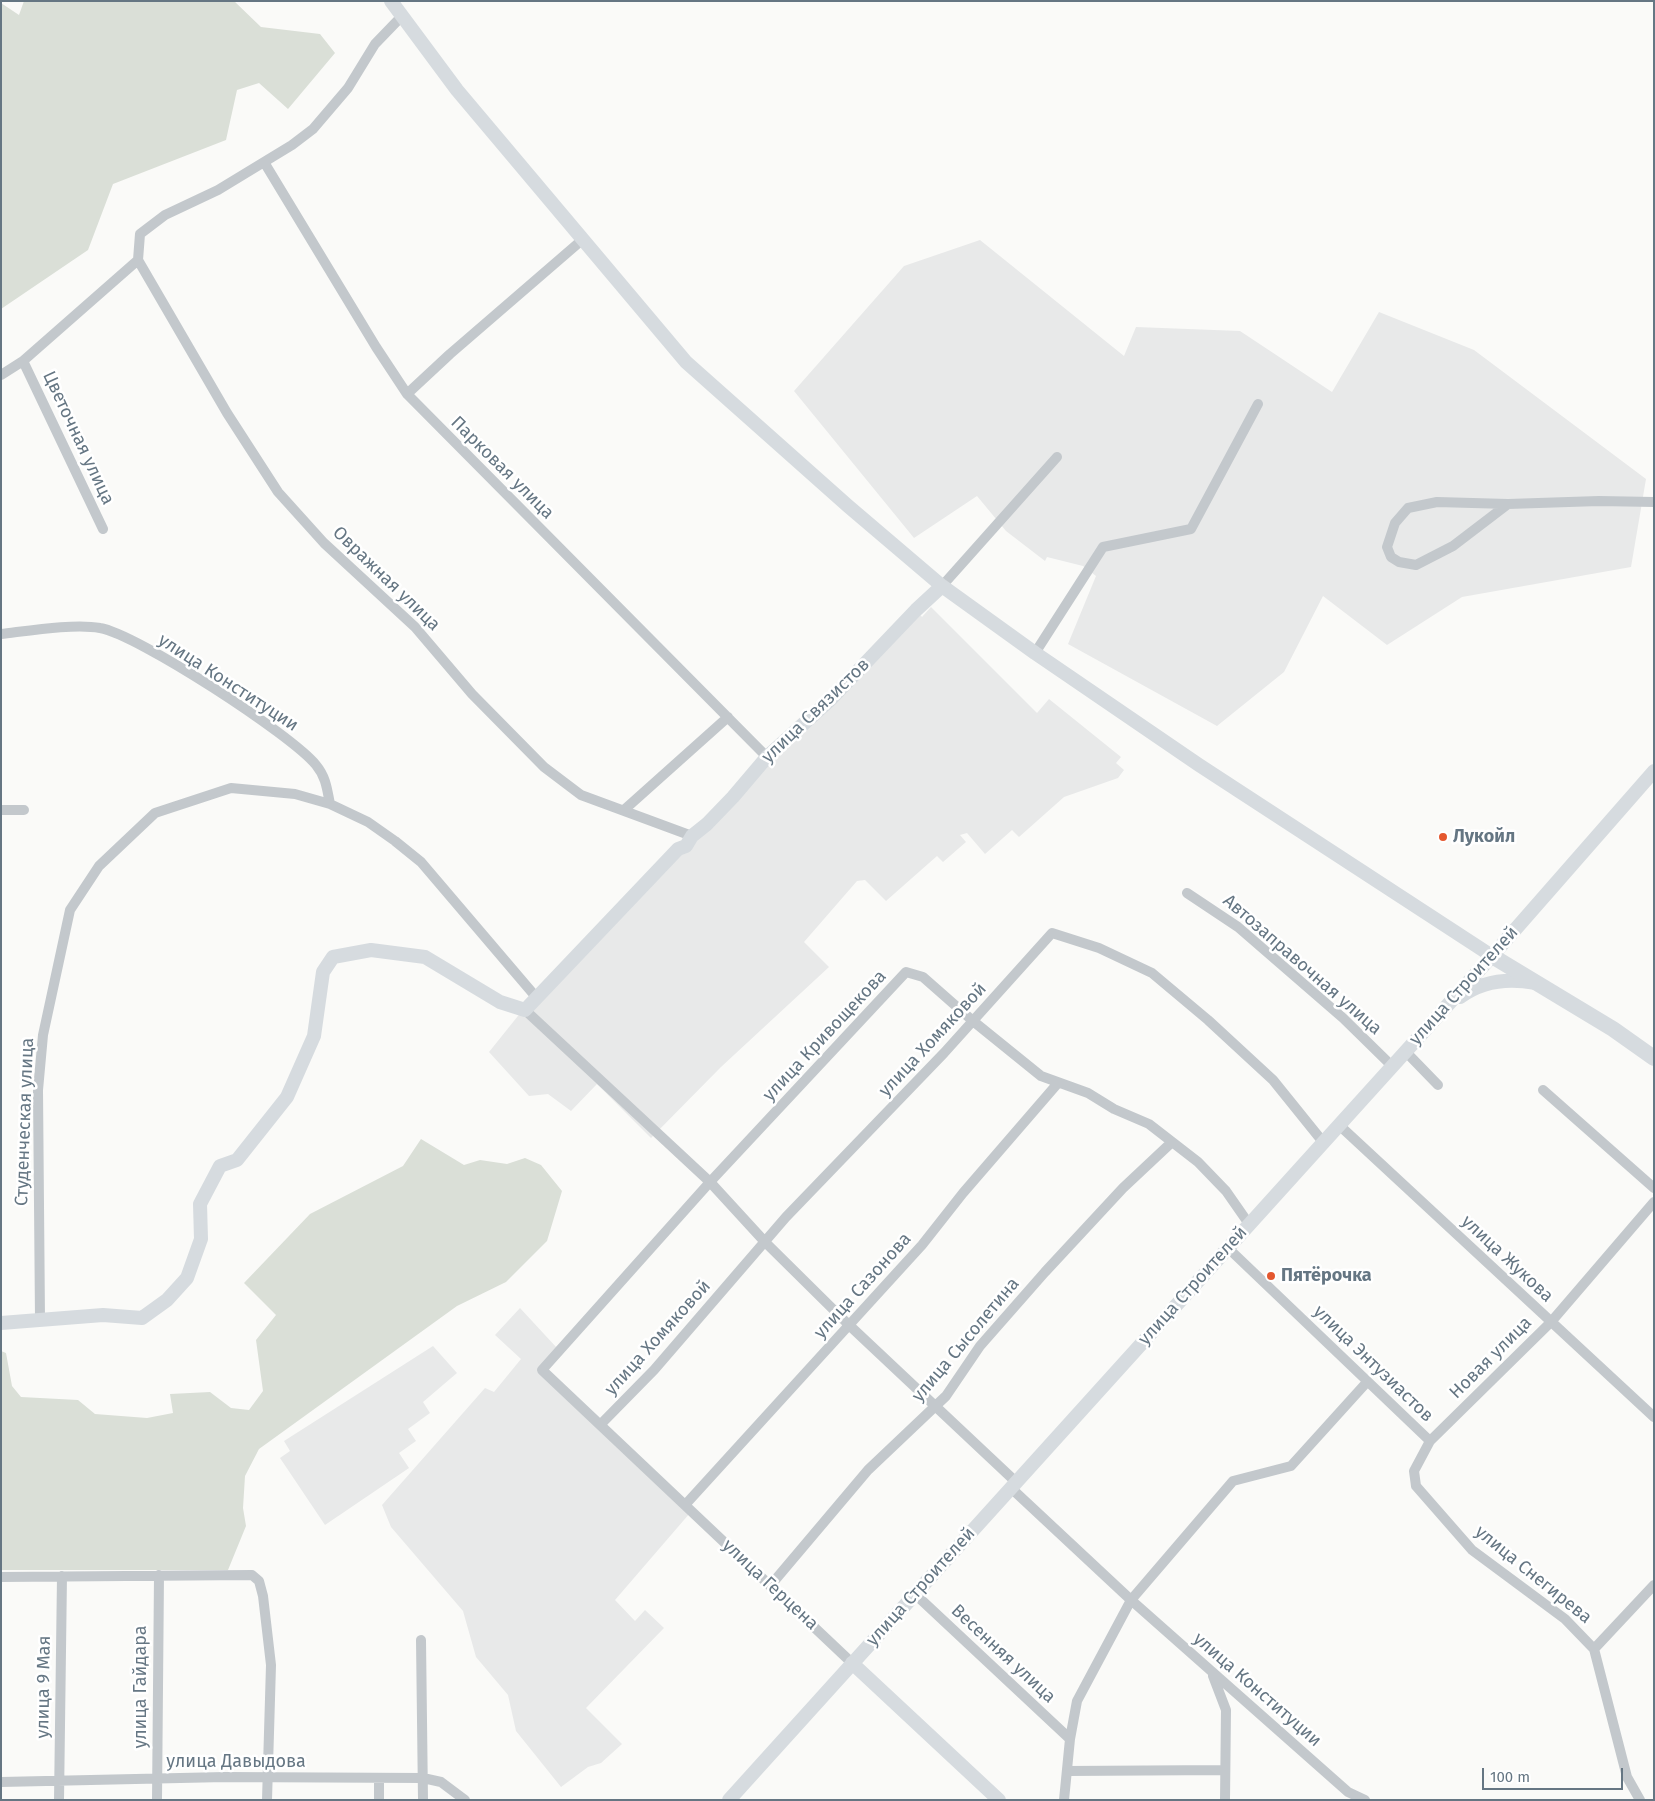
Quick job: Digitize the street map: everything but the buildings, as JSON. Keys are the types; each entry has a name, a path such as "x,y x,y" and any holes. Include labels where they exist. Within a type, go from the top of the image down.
{"main road":[{"path":"391,1 457,90 686,362 942,586 1035,653 1199,765 1492,956 1613,1029 1654,1058"},
{"name":"улица Связистов","path":"525,1010 678,849 686,846 692,836 726,804 767,757 832,698 916,610 942,586"},
{"name":"улица Строителей","path":"729,1800 1492,956 1654,770"},
{"path":"1,1323 103,1316 142,1318 166,1300 187,1278 201,1239 200,1204 207,1188 220,1166 237,1160 287,1097 314,1036 323,972 333,957 370,950 425,957 500,1002 525,1010"},
{"path":"1447,1006 1467,992 1495,982 1513,980 1539,984"},
{"name":"улица Герцена","path":"852,1663 999,1800"}],"street":[{"path":"1,375 23,361 138,260 140,234 165,215 218,190 313,129 348,88 375,44 402,16"},
{"name":"Парковая улица","path":"264,162 376,347 407,394 767,757"},
{"path":"407,394 450,354 582,240"},
{"name":"Овражная улица","path":"138,260 227,413 278,492 324,543 415,627 472,694 544,767 582,795 692,836"},
{"name":"Цветочная улица","path":"23,361 103,529"},
{"path":"1035,653 1103,547 1191,529 1258,404"},
{"path":"942,586 1057,457"},
{"path":"1508,504 1453,546 1416,565 1399,562 1391,557 1387,547 1395,523 1408,508 1437,502 1508,504 1599,501 1654,502"},
{"name":"улица Конституции","path":"1,634 100,628 134,641 220,693 277,732 315,763 325,778 330,804"},
{"path":"624,810 728,717"},
{"name":"Студенческая улица","path":"40,1319 38,1090 43,1035 70,910 99,866 155,813 231,788 295,794 330,804"},
{"path":"330,804 368,822 421,862 536,997"},
{"path":"1,810 24,810"},
{"name":"Автозаправочная улица","path":"1187,893 1238,927 1343,1018 1392,1066"},
{"name":"улица Хомяковой","path":"600,1425 654,1370 765,1242 973,1021 1052,933 1098,948 1152,974 1208,1020 1274,1080 1323,1142"},
{"name":"улица Кривощекова","path":"710,1182 906,972 923,978 973,1021"},
{"name":"улица Конституции","path":"525,1010 710,1182 765,1242 849,1326 936,1406 1013,1485 1131,1600 1348,1792 1365,1800"},
{"path":"973,1021 1041,1076 1088,1093 1114,1109 1149,1124 1198,1162 1226,1191 1249,1224"},
{"path":"1405,1051 1438,1086"},
{"name":"улица Сазонова","path":"685,1505 922,1245 1058,1083"},
{"path":"1543,1090 1654,1188"},
{"name":"улица Жукова","path":"1339,1125 1654,1417"},
{"name":"улица Сысолетина","path":"770,1586 868,1470 946,1396 980,1346 1045,1272 1123,1188 1172,1142"},
{"name":"улица Герцена","path":"710,1182 542,1370 852,1663"},
{"name":"Новая улица","path":"1414,1471 1430,1441 1551,1322 1654,1202"},
{"name":"улица Энтузиастов","path":"1228,1248 1430,1441"},
{"path":"1064,1800 1070,1739 1077,1701 1131,1600 1233,1481 1291,1466 1368,1382"},
{"name":"улица Снегирева","path":"1414,1471 1416,1486 1472,1550 1565,1619 1594,1649 1628,1777 1640,1800"},
{"path":"1,1577 252,1574 259,1581 263,1596 270,1665 267,1800"},
{"name":"улица Гайдара","path":"157,1800 159,1575"},
{"name":"улица 9 Мая","path":"59,1800 62,1576"},
{"path":"1594,1649 1654,1585"},
{"name":"Весенняя улица","path":"915,1594 1070,1739"},
{"path":"421,1640 423,1800"},
{"path":"1212,1673 1226,1710 1225,1800"},
{"path":"1067,1771 1225,1770"},
{"name":"улица Давыдова","path":"1,1782 157,1778 423,1778 441,1782 465,1800"},
{"path":"379,1778 379,1800"}],"shaded area":[{"path":"24,1 234,1 261,27 320,34 335,53 288,109 259,83 237,90 226,140 113,184 88,250 1,309 1,3 19,15"},
{"path":"980,240 1124,356 1136,327 1240,331 1332,392 1379,312 1474,350 1646,479 1631,567 1462,597 1387,645 1323,596 1284,672 1217,726 1068,644 1096,576 1083,566 1047,557 1045,561 1006,531 977,496 914,538 794,391 904,266"},
{"path":"913,605 922,617 931,607 1037,713 1049,699 1121,757 1116,763 1124,770 1118,778 1064,797 1019,837 1012,830 985,854 967,833 960,835 966,842 943,862 937,856 886,901 865,880 857,881 804,942 829,967 721,1067 651,1138 597,1084 571,1111 548,1094 529,1096 489,1052 538,991"},
{"path":"421,1139 464,1165 480,1160 507,1164 525,1158 541,1165 562,1191 547,1241 506,1282 457,1306 259,1449 245,1476 243,1508 246,1526 228,1570 1,1570 1,1351 6,1353 12,1386 21,1397 78,1400 95,1414 147,1418 173,1413 170,1394 210,1392 231,1408 249,1410 263,1391 256,1340 276,1315 244,1283 310,1214 403,1166"},
{"path":"520,1308 557,1348 537,1371 690,1513 615,1600 635,1621 645,1610 664,1628 586,1708 622,1744 601,1763 588,1767 561,1787 516,1731 508,1695 476,1657 463,1611 391,1527 382,1505 485,1388 494,1392 521,1359 495,1335"},
{"path":"433,1346 457,1373 423,1402 430,1413 408,1429 416,1441 399,1453 409,1468 325,1525 280,1458 290,1451 284,1441"}],"place":[{"name":"Лукойл","path":"1443,837"},
{"name":"Пятёрочка","path":"1271,1276"}]}
